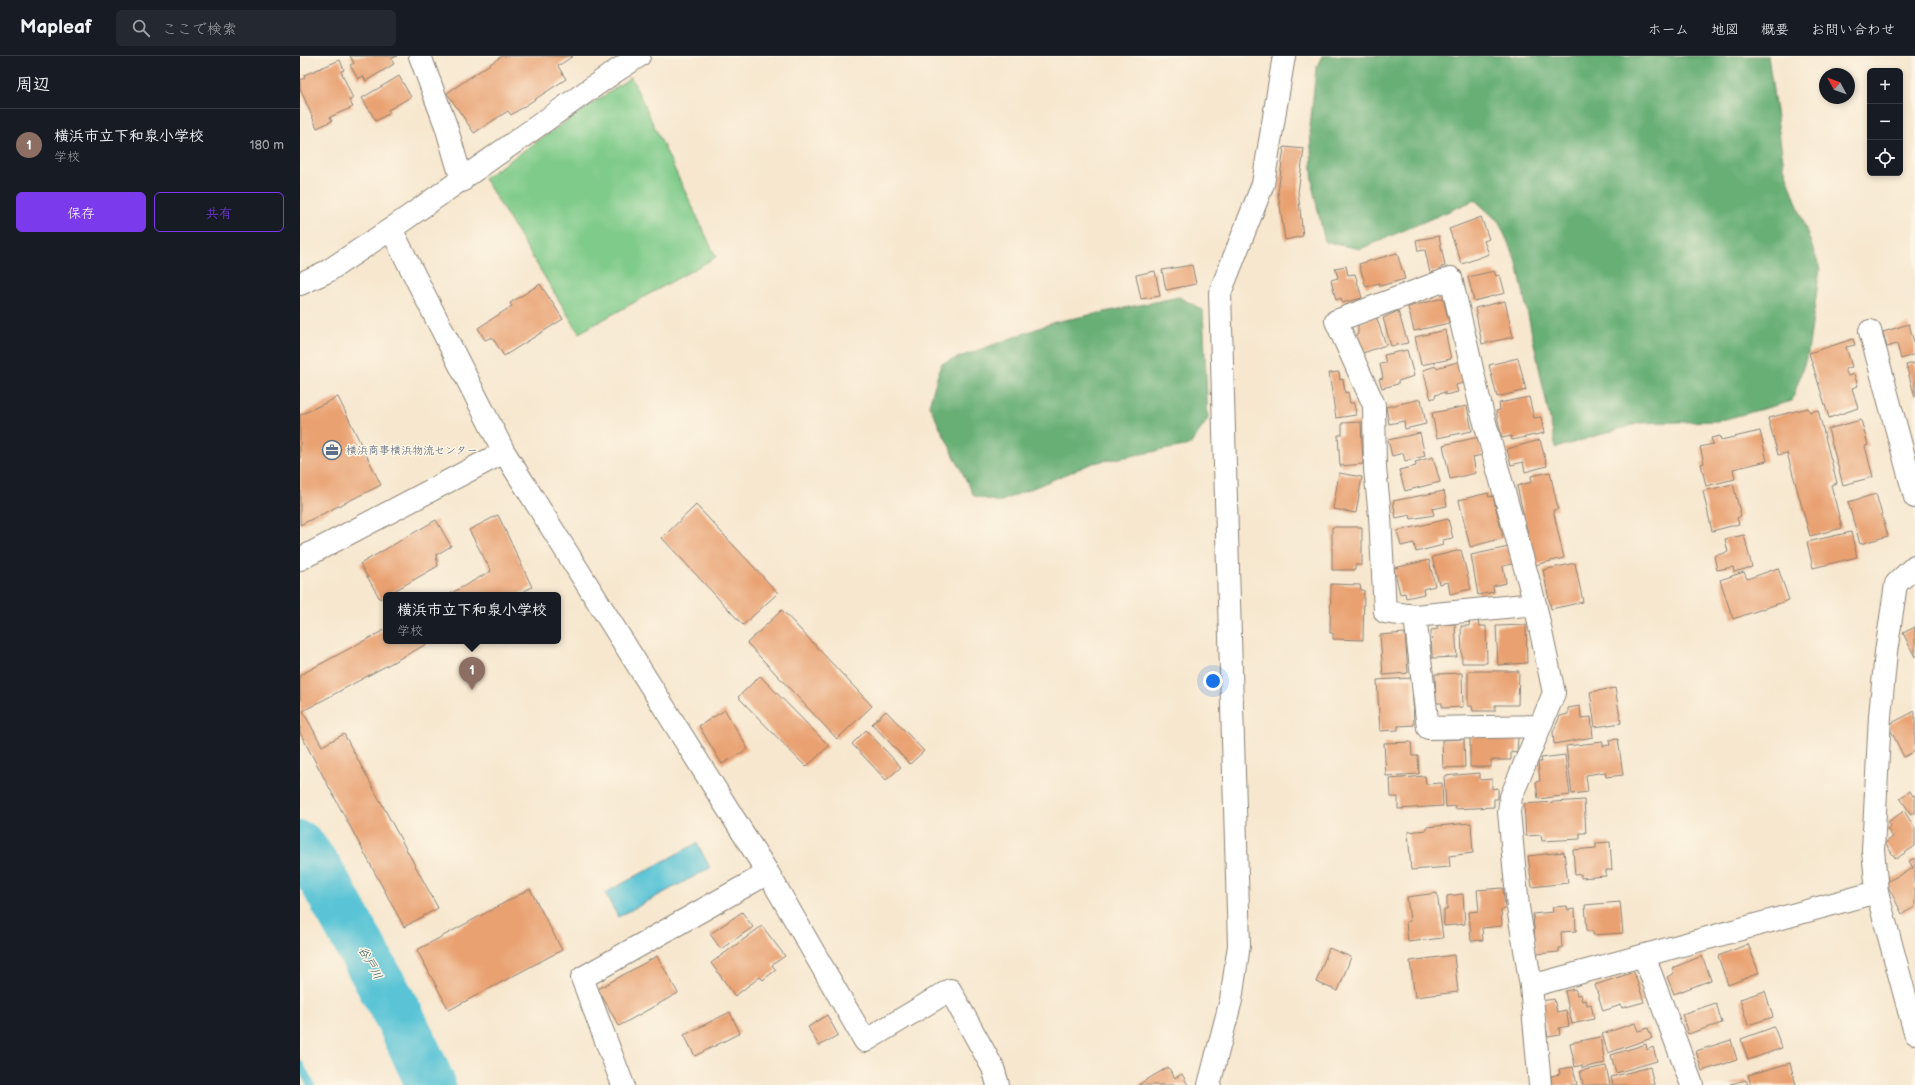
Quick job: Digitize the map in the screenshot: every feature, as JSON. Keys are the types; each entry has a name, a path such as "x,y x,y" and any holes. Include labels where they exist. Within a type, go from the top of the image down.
{"street":[{"path":"420,56 446,126 462,181"},
{"path":"300,284 328,271 391,229 462,181 639,56"},
{"path":"1209,1085 1231,1000 1239,945 1220,294 1263,184 1284,56"},
{"path":"391,229 504,452 768,873 865,1041 950,990 992,1068 998,1085"},
{"path":"1535,604 1415,616 1385,612 1380,516 1375,469 1374,405 1336,321 1451,278 1482,412 1535,604 1554,693 1511,797 1509,812 1518,907 1531,986 1540,1085"},
{"path":"1870,331 1915,498"},
{"path":"300,560 504,452"},
{"path":"1915,566 1896,584 1886,652 1880,716 1873,850 1877,892 1915,1033"},
{"path":"1415,616 1428,728 1540,726"},
{"path":"623,1085 582,978 768,873"},
{"path":"1531,986 1877,892"},
{"path":"1644,956 1692,1085"}],"green space":[{"path":"1322,56 1768,56 1784,167 1820,269 1808,352 1792,401 1718,421 1639,423 1556,448 1517,263 1499,222 1475,200 1360,249 1325,242 1313,189 1310,127 1316,68"},
{"path":"631,77 716,257 579,333 484,178"},
{"path":"1179,297 1203,310 1208,419 1190,445 1093,463 999,502 974,496 929,405 941,364 1055,322"}],"water":[{"path":"697,843 710,868 618,917 605,893"}],"building":[{"path":"350,56 397,56 391,59 394,64 366,81 363,76 358,79 350,65 354,63"},
{"path":"502,56 573,56 558,66 566,79 511,115 508,111 474,133 447,93"},
{"path":"340,60 344,70 341,71 353,99 349,100 353,107 330,117 332,121 317,128 300,88 300,80 305,78 304,75"},
{"path":"399,76 411,97 388,110 390,113 376,121 362,98"},
{"path":"1284,147 1304,149 1298,192 1303,236 1285,240 1278,192"},
{"path":"1481,217 1489,239 1484,241 1489,254 1462,264 1449,229"},
{"path":"1439,236 1445,266 1441,267 1442,270 1430,273 1425,250 1418,251 1416,240"},
{"path":"1397,253 1405,279 1380,286 1379,283 1366,287 1359,264"},
{"path":"1192,265 1196,284 1166,290 1162,270"},
{"path":"1346,266 1348,275 1355,274 1362,298 1342,303 1341,298 1336,300 1331,280 1338,278 1335,268"},
{"path":"1155,271 1160,296 1141,299 1136,275"},
{"path":"1494,271 1496,276 1500,275 1505,293 1474,301 1468,277"},
{"path":"540,284 563,319 504,356 492,337 485,340 478,328 512,306 510,303"},
{"path":"1443,298 1449,323 1414,331 1408,307"},
{"path":"1505,301 1513,337 1482,344 1475,308"},
{"path":"1398,311 1408,343 1391,346 1383,318"},
{"path":"1376,316 1386,345 1360,354 1354,337 1358,334 1358,324"},
{"path":"1909,324 1915,346 1915,354 1901,359 1897,344 1887,347 1883,332"},
{"path":"1445,330 1451,359 1421,365 1415,337"},
{"path":"1853,339 1855,345 1846,347 1852,367 1845,369 1848,376 1854,374 1858,386 1852,388 1858,408 1829,418 1809,353"},
{"path":"1407,350 1414,376 1398,381 1398,384 1382,388 1379,379 1383,378 1380,364 1386,363 1384,355"},
{"path":"1518,358 1526,390 1497,397 1489,365"},
{"path":"1461,361 1467,382 1456,385 1458,392 1445,395 1445,392 1435,395 1436,397 1431,399 1423,370"},
{"path":"1915,363 1915,397 1906,365"},
{"path":"1339,372 1340,380 1343,379 1345,393 1348,392 1350,403 1354,403 1356,415 1336,418 1329,373"},
{"name":"横浜商事横浜物流センター","path":"338,397 381,485 300,525 300,415"},
{"path":"1529,397 1534,418 1541,417 1544,433 1512,440 1511,436 1502,438 1496,411 1500,410 1499,403"},
{"path":"1421,399 1426,424 1405,429 1404,421 1389,424 1386,407"},
{"path":"1467,406 1472,431 1437,438 1432,413"},
{"path":"1808,408 1810,412 1818,410 1837,483 1831,485 1842,528 1810,536 1787,453 1778,455 1768,418"},
{"path":"1861,420 1868,445 1865,446 1873,477 1843,485 1828,429"},
{"path":"1361,422 1363,464 1340,466 1338,435 1342,435 1342,423"},
{"path":"1760,431 1767,461 1733,469 1735,479 1706,486 1701,464 1704,463 1700,447 1713,444 1711,438 1720,436 1721,440"},
{"path":"1420,433 1425,456 1405,461 1403,453 1392,456 1388,440"},
{"path":"1479,437 1482,455 1473,457 1476,473 1450,479 1443,445"},
{"path":"1540,440 1547,466 1525,472 1523,462 1511,465 1507,449"},
{"path":"1433,457 1440,482 1405,491 1399,470 1416,466 1415,462"},
{"path":"1550,472 1558,509 1553,510 1564,558 1535,565 1517,486 1532,482 1531,476"},
{"path":"1339,473 1362,477 1356,513 1333,509"},
{"path":"1733,484 1741,516 1737,518 1739,524 1712,531 1703,491"},
{"path":"1444,491 1447,506 1432,509 1434,515 1411,519 1410,515 1396,518 1393,501"},
{"path":"1488,493 1489,497 1493,496 1503,538 1470,547 1459,500"},
{"path":"1876,494 1888,536 1860,544 1848,502"},
{"path":"696,505 778,593 743,625 662,538"},
{"path":"498,515 532,587 523,592 453,592 491,571 469,530"},
{"path":"1448,519 1453,538 1442,540 1443,545 1416,552 1414,543 1401,546 1397,531"},
{"path":"436,520 451,546 436,555 438,566 392,592 383,592 383,597 380,599 360,564"},
{"path":"1332,527 1362,527 1362,565 1355,565 1355,570 1332,570"},
{"path":"1851,532 1857,557 1813,568 1807,542"},
{"path":"1744,535 1752,567 1734,572 1733,567 1717,570 1714,556 1728,552 1725,539"},
{"path":"1509,547 1512,564 1503,566 1506,583 1493,586 1494,592 1478,595 1471,555"},
{"path":"1461,550 1471,589 1450,594 1448,582 1439,584 1432,557"},
{"path":"1429,560 1435,586 1423,589 1424,594 1406,598 1405,593 1400,594 1394,568"},
{"path":"1575,563 1583,602 1551,609 1543,570"},
{"path":"1778,568 1789,600 1733,619 1720,580 1744,572 1747,579"},
{"path":"1331,584 1360,585 1361,590 1364,590 1363,640 1333,639 1333,633 1330,633"},
{"path":"782,610 872,706 837,739 747,643"},
{"path":"1470,619 1478,619 1479,626 1486,626 1487,663 1462,663 1461,626 1469,626"},
{"path":"1455,624 1457,657 1432,658 1431,630 1438,629 1437,625"},
{"path":"1526,625 1527,663 1498,665 1496,626"},
{"path":"1915,627 1915,657 1903,633"},
{"path":"383,631 383,644 426,644 303,711 322,746 344,734 438,908 404,927 300,733 300,675"},
{"path":"1405,633 1408,673 1383,675 1380,635"},
{"path":"1468,671 1519,671 1518,705 1495,705 1495,711 1473,711 1472,706 1468,706"},
{"path":"1462,673 1463,707 1442,708 1442,703 1436,703 1435,674"},
{"path":"760,676 829,746 806,767 738,697"},
{"path":"1412,678 1414,725 1398,726 1398,730 1380,731 1377,680"},
{"path":"1615,688 1621,723 1595,727 1590,692"},
{"path":"1580,706 1581,718 1591,717 1593,737 1554,744 1553,732 1560,716 1568,714 1568,708"},
{"path":"725,710 748,749 722,764 699,726"},
{"path":"886,711 924,751 910,764 872,724"},
{"path":"1915,711 1915,751 1904,757 1888,725"},
{"path":"866,730 901,767 886,780 852,744"},
{"path":"1470,736 1518,737 1517,753 1511,752 1511,760 1491,760 1491,767 1470,767"},
{"path":"1464,739 1465,767 1443,768 1442,740"},
{"path":"1618,739 1623,775 1606,777 1605,772 1586,775 1588,792 1572,794 1566,746 1603,742 1603,746 1610,745 1609,740"},
{"path":"1411,742 1412,756 1418,756 1419,774 1386,776 1384,743"},
{"path":"1565,755 1570,795 1538,799 1536,782 1540,781 1538,762 1542,762 1541,758"},
{"path":"1480,773 1480,780 1492,779 1492,789 1498,788 1498,799 1494,799 1494,807 1455,809 1456,806 1446,807 1444,776"},
{"path":"1425,776 1426,784 1442,783 1443,806 1398,809 1398,797 1391,797 1390,779"},
{"path":"1910,791 1913,796 1915,795 1915,814 1914,812 1911,814 1900,798"},
{"path":"1584,800 1586,833 1580,833 1580,839 1542,841 1541,835 1526,836 1524,804"},
{"path":"1904,811 1915,828 1915,846 1896,859 1885,843 1893,837 1887,829 1891,826 1888,822"},
{"path":"1471,823 1473,853 1449,856 1450,867 1411,870 1408,832 1426,830 1426,827"},
{"path":"1610,842 1612,870 1606,870 1606,876 1581,878 1581,874 1575,875 1573,850 1596,848 1596,843"},
{"path":"1564,852 1568,883 1532,887 1528,856"},
{"path":"1915,858 1915,907 1902,914 1886,882 1913,868 1909,861"},
{"path":"1503,888 1505,909 1501,910 1502,926 1482,928 1483,940 1471,941 1469,912 1479,911 1477,890"},
{"path":"530,889 562,950 449,1010 417,950"},
{"path":"1437,893 1443,938 1408,942 1406,922 1410,921 1407,897"},
{"path":"1463,894 1465,924 1444,926 1444,910 1447,910 1447,896"},
{"path":"1620,902 1623,933 1593,935 1593,931 1587,931 1585,905"},
{"path":"1567,906 1568,910 1575,909 1576,931 1561,932 1562,948 1559,948 1559,952 1536,954 1533,914 1553,912 1552,907"},
{"path":"742,912 753,927 721,949 710,934"},
{"path":"762,926 785,956 772,965 776,970 763,980 760,977 735,996 711,963"},
{"path":"1748,944 1759,973 1728,985 1718,956"},
{"path":"1329,948 1351,957 1338,991 1316,982"},
{"path":"1454,955 1458,992 1415,997 1410,961"},
{"path":"657,956 678,993 619,1026 598,989"},
{"path":"1702,956 1711,980 1674,994 1667,977 1674,973 1672,968"},
{"path":"1634,972 1644,1002 1622,1008 1621,1005 1603,1011 1595,985"},
{"path":"1575,989 1577,995 1581,994 1582,1001 1586,1000 1587,1005 1591,1004 1594,1019 1572,1024 1565,991"},
{"path":"1765,991 1773,1017 1748,1025 1740,999"},
{"path":"1554,999 1557,1012 1566,1010 1569,1026 1559,1028 1560,1035 1548,1037 1541,1001"},
{"path":"1716,1003 1722,1023 1688,1034 1682,1014"},
{"path":"730,1012 740,1033 695,1056 684,1035"},
{"path":"827,1015 838,1035 819,1046 808,1027"},
{"path":"1635,1023 1638,1031 1648,1028 1652,1038 1608,1053 1602,1034"},
{"path":"1774,1027 1782,1048 1748,1060 1741,1039"},
{"path":"1600,1037 1605,1063 1582,1068 1582,1065 1575,1067 1570,1043"},
{"path":"1731,1040 1737,1060 1702,1071 1696,1051"},
{"path":"1646,1044 1647,1050 1653,1047 1657,1061 1616,1073 1611,1055"},
{"path":"1790,1063 1796,1085 1751,1085 1748,1075"},
{"path":"1606,1066 1610,1085 1583,1085 1580,1071"},
{"path":"1168,1067 1175,1078 1182,1074 1188,1085 1138,1085"},
{"path":"1573,1067 1577,1085 1552,1085 1551,1076 1560,1074 1559,1069"},
{"path":"1650,1067 1654,1085 1613,1085 1611,1077"},
{"path":"1746,1080 1748,1085 1730,1085 1730,1084"}],"waterway":[{"name":"谷戸川","path":"300,846 320,873 401,1020 431,1085"},
{"path":"300,1065 311,1085"}],"place":[{"name":"横浜商事横浜物流センター","path":"332,450"},
{"name":"横浜市立下和泉小学校","path":"472,690"}]}
